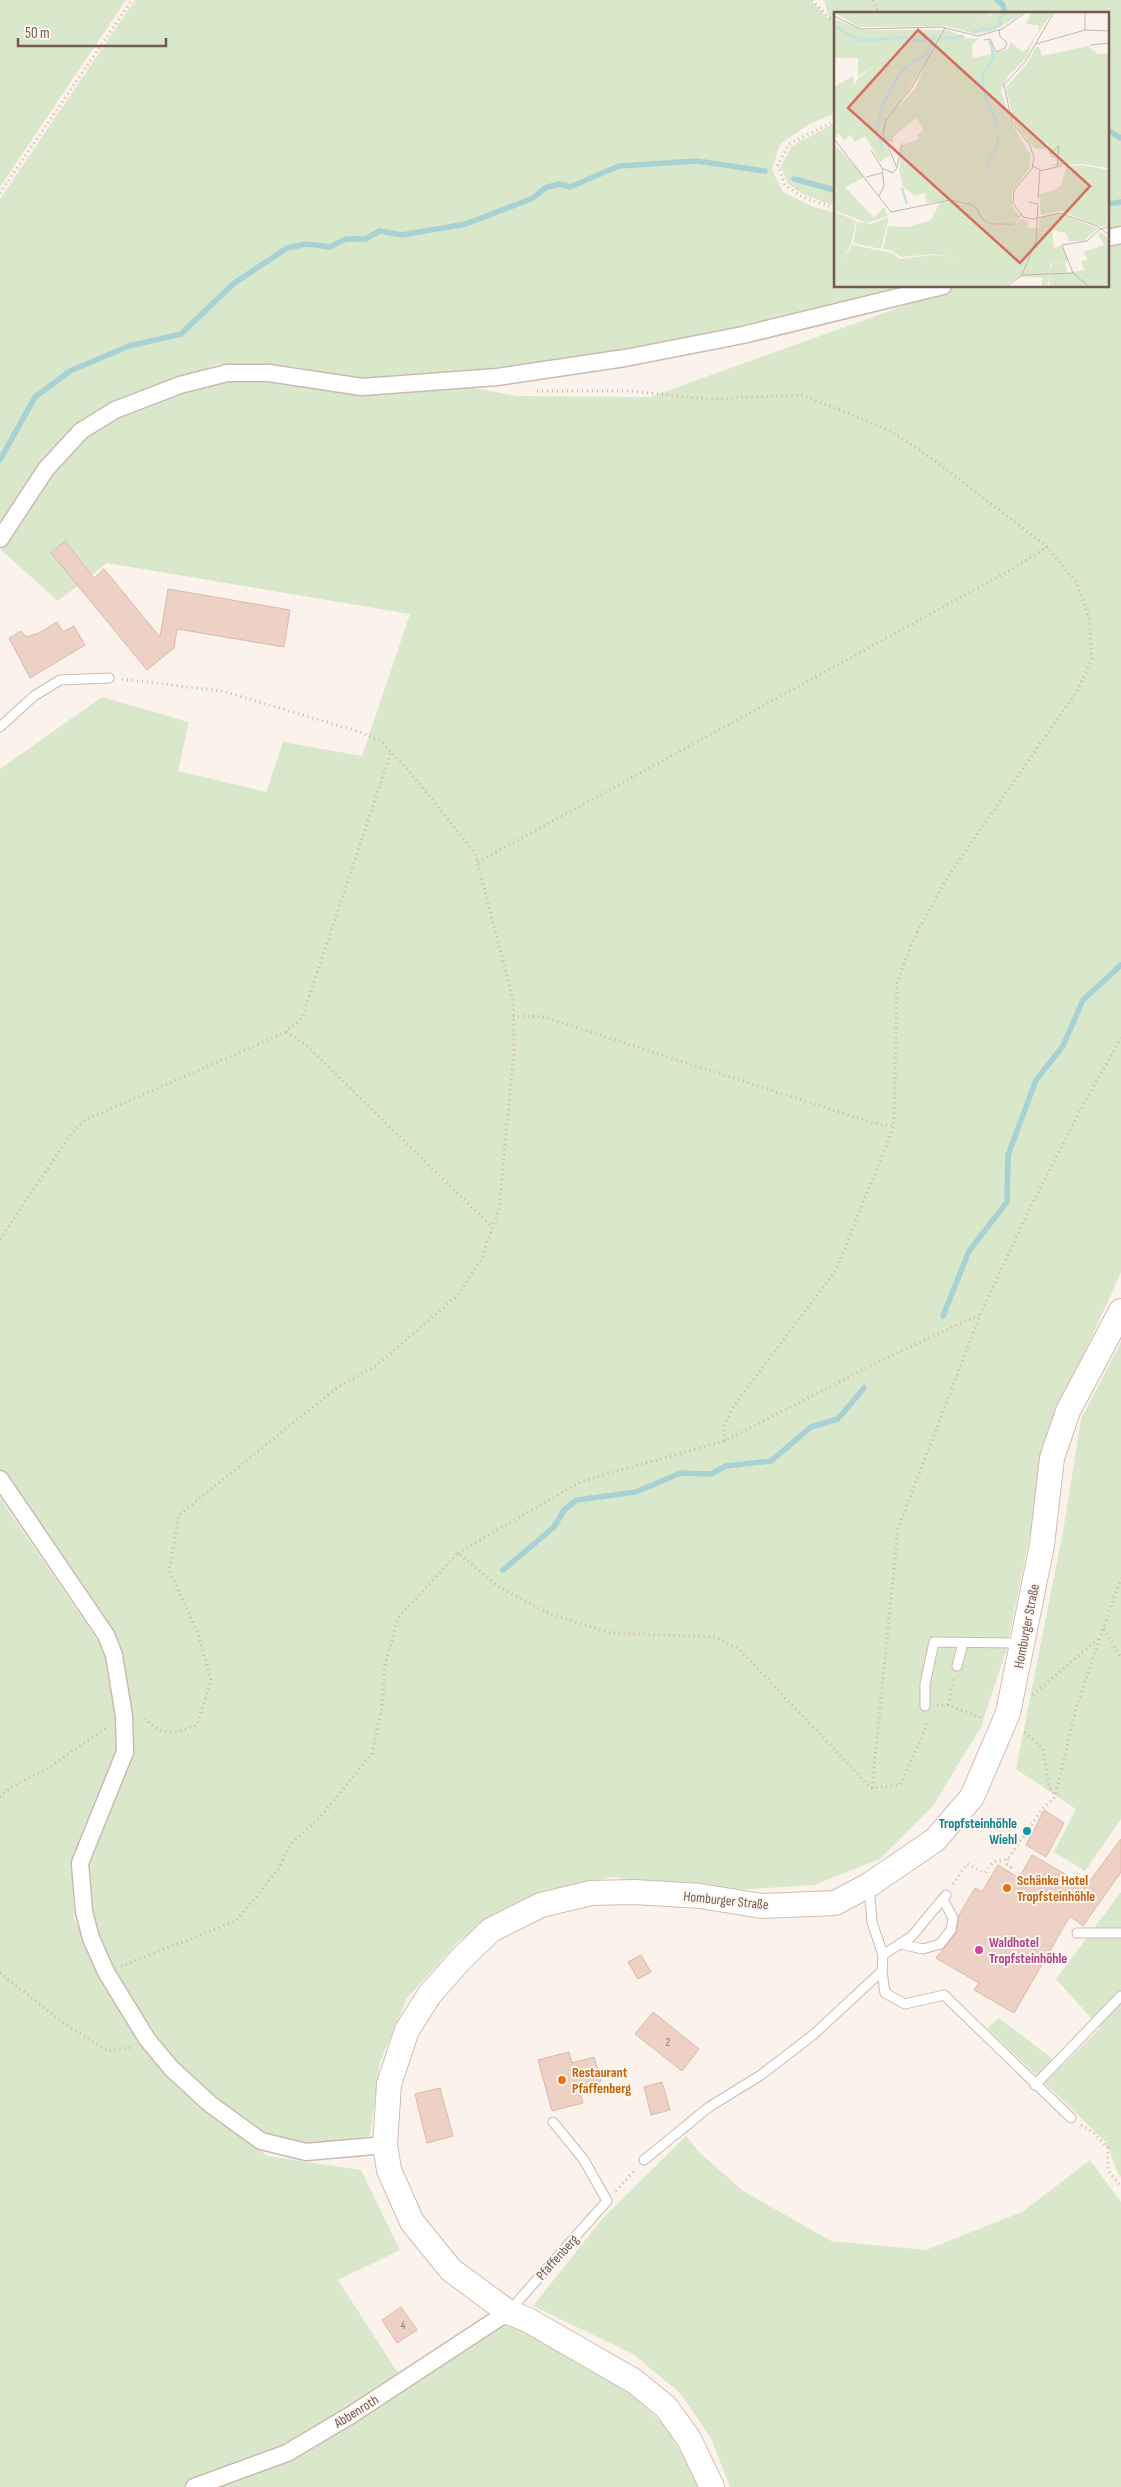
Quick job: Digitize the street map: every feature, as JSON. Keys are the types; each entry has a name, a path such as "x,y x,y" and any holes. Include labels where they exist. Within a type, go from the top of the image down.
{"main road":[{"name":"Homburger Straße","path":"712,2487 689,2439 666,2407 634,2381 528,2320 508,2312 451,2270 412,2222 389,2170 385,2145 390,2084 407,2030 430,1994 461,1959 491,1930 541,1904 591,1893 634,1892 690,1896 762,1906 834,1903 869,1886 935,1840 961,1813 972,1797 1008,1713 1042,1545 1052,1458 1068,1411 1121,1311"}],"street":[{"path":"1108,238 1121,235"},
{"path":"0,539 46,469 81,431 115,410 180,385 227,373 269,373 362,387 497,377 625,358 743,335 935,288"},
{"path":"0,1478 106,1635 114,1655 124,1716 125,1752 80,1862 84,1912 91,1938 106,1972 147,2039 171,2068 210,2104 261,2141 306,2152 385,2145"},
{"name":"Abbenroth","path":"194,2487 287,2453 351,2415 508,2312"}],"lane":[{"path":"0,727 34,696 60,680 109,678"},
{"path":"925,1706 925,1684 934,1642 1023,1643"},
{"path":"957,1666 963,1643"},
{"path":"869,1886 872,1922 883,1956 882,1971 885,1993 905,2004 944,1995 1071,2118"},
{"path":"883,1956 900,1944 912,1936 944,1897 953,1918 951,1930 940,1944 923,1949 900,1944"},
{"path":"1077,1934 1121,1933"},
{"path":"644,2160 709,2107 761,2074 813,2035 882,1971"},
{"path":"1035,2084 1121,1996"},
{"path":"553,2122 584,2160 606,2201"},
{"name":"Pfaffenberg","path":"508,2312 606,2201"}],"path":[{"path":"0,193 132,0"},
{"path":"812,0 834,23"},
{"path":"873,0 878,12"},
{"path":"834,121 789,144 778,165 784,185 802,197 834,208"},
{"path":"528,390 630,391 708,399 802,395 889,430 934,460 1047,546 1076,582 1088,618 1092,659 1077,691 948,876 913,940 897,983 894,1126 836,1270 732,1408 724,1427 724,1441"},
{"path":"478,862 1005,572 1047,546"},
{"path":"109,678 222,691 357,731 381,741 415,778 475,853 513,1000 514,1016 514,1050 500,1199 480,1262 458,1295 377,1365 335,1389 179,1515 169,1570 199,1636 211,1681 197,1724 176,1734 150,1726 139,1709"},
{"path":"0,1239 71,1134 85,1120 286,1032 302,1018 391,752"},
{"path":"514,1016 544,1017 873,1123 894,1126"},
{"path":"286,1032 307,1046 492,1227"},
{"path":"872,1788 898,1529 980,1315 1035,1199 1083,1105 1121,1038"},
{"path":"106,1972 236,1921 278,1870 290,1845 321,1816 372,1754 382,1707 385,1665 398,1618 458,1553 582,1481 724,1441 886,1358 980,1315"},
{"path":"458,1553 499,1587 550,1614 611,1633 715,1637 739,1649 872,1788"},
{"path":"1008,1872 1011,1867 1007,1864 1008,1858 1043,1808 1055,1797 1077,1705 1121,1578"},
{"path":"1104,1629 1121,1658"},
{"path":"1008,1713 1048,1684 1099,1638"},
{"path":"957,1666 948,1705 982,1718"},
{"path":"872,1788 900,1785 926,1727 925,1706"},
{"path":"0,1797 11,1787 50,1768 124,1716"},
{"path":"1025,1732 1043,1748 1049,1786 1055,1797"},
{"path":"944,1897 967,1864 985,1873 993,1862 1008,1858"},
{"path":"0,1974 65,2024 108,2052 132,2048 147,2039"},
{"path":"1071,2118 1093,2132 1108,2148 1108,2170 1121,2187"},
{"path":"606,2201 644,2160"}],"green space":[{"path":"0,0 126,0 0,187"},
{"path":"135,0 810,0 830,20 824,0 1121,0 1121,1272 1062,1403 1046,1459 1006,1651 981,1727 933,1806 880,1859 814,1885 734,1890 611,1877 517,1903 459,1941 407,1998 380,2062 370,2136 311,2146 261,2135 217,2102 172,2064 113,1979 89,1913 85,1863 133,1753 127,1683 112,1627 0,1469 0,769 102,697 189,722 178,771 266,792 283,742 362,756 410,614 107,563 58,601 1,550 42,487 69,451 98,426 144,406 234,375 373,393 458,385 517,396 650,397 934,295 928,288 1108,288 1108,12 834,12 834,113 808,125 780,144 772,170 783,192 814,207 834,213 834,288 916,288 622,354 492,372 362,383 298,367 218,364 124,401 81,426 40,465 0,526 0,199"},
{"path":"834,124 834,206 803,194 788,184 781,166 792,146"},
{"path":"1121,1342 1121,1819 1085,1871 1054,1852 1076,1809 1016,1769 1064,1526 1081,1419"},
{"path":"0,1498 107,1654 117,1710 120,1751 73,1861 74,1918 104,1981 165,2072 267,2156 361,2170 400,2250 338,2280 407,2387 506,2322 621,2382 665,2426 703,2487 0,2487"},
{"path":"1121,1892 1121,2177 1105,2145 1107,2143 987,2028 999,2018 1062,2066 1100,2028 1056,1979"},
{"path":"686,2136 699,2152 743,2191 831,2241 926,2250 1022,2212 1090,2160 1121,2202 1121,2487 730,2487 711,2438 680,2393 633,2354 533,2306 603,2218"}],"building":[{"path":"65,541 94,578 104,569 160,637 168,589 290,610 284,647 177,629 174,648 147,670 51,553"},
{"path":"57,622 63,632 74,626 85,645 30,678 9,638 21,631 26,637 39,633"},
{"path":"1044,1810 1064,1823 1046,1857 1026,1845"},
{"path":"1121,1839 1121,1872 1083,1926 1070,1916 1014,2013 974,1990 979,1983 936,1958 956,1933 959,1915 975,1888 982,1892 998,1865 1019,1878 1032,1855 1086,1886"},
{"path":"641,1955 651,1972 638,1979 628,1962"},
{"path":"653,2012 699,2049 682,2071 635,2034"},
{"path":"569,2052 572,2063 594,2057 601,2081 578,2087 583,2103 552,2111 538,2060"},
{"path":"662,2082 670,2110 651,2115 644,2087"},
{"path":"440,2088 453,2136 427,2143 415,2094"},
{"path":"401,2307 417,2330 397,2343 382,2320"}],"waterway":[{"path":"997,0 1002,4 1005,12"},
{"path":"1108,131 1121,138"},
{"path":"0,460 35,397 70,371 129,346 181,334 233,284 287,248 306,244 330,247 346,239 365,239 380,231 402,235 466,224 533,198 545,188 559,184 570,187 619,166 697,161 765,171"},
{"path":"794,179 834,190"},
{"path":"1108,204 1121,202"},
{"path":"943,1316 969,1251 1007,1202 1008,1155 1036,1080 1063,1046 1083,1000 1121,965"},
{"path":"503,1570 554,1527 564,1510 577,1500 636,1492 681,1473 711,1474 726,1466 771,1461 811,1427 838,1419 864,1388"}],"place":[{"name":"Tropfsteinhöhle Wiehl","path":"1027,1831"},
{"name":"Schänke Hotel Tropfsteinhöhle","path":"1007,1888"},
{"name":"Waldhotel Tropfsteinhöhle","path":"979,1950"},
{"name":"Restaurant Pfaffenberg","path":"562,2080"}]}
